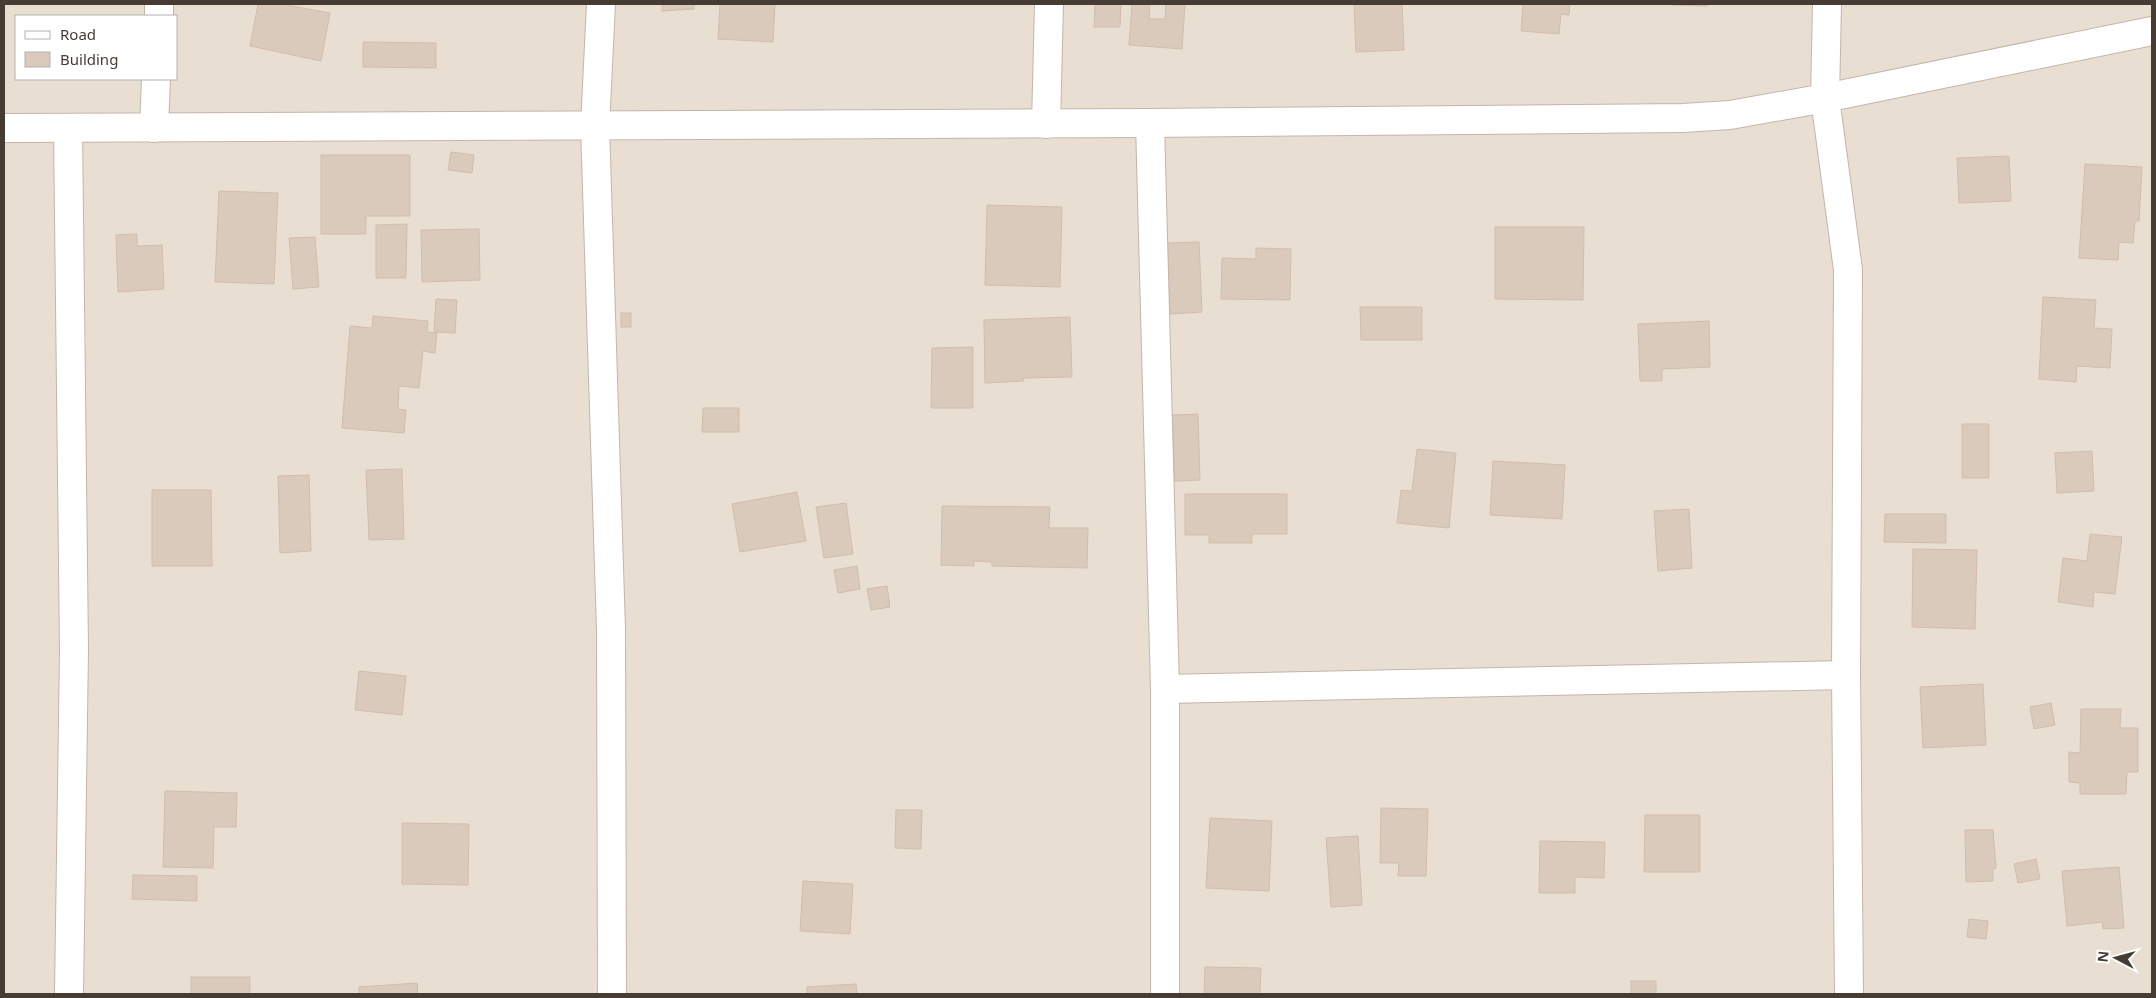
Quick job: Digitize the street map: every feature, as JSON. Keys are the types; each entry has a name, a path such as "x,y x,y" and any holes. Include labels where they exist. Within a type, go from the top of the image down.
{"street":[{"path":"601,4 595,126 611,630 612,994"},
{"path":"1046,124 1049,4"},
{"path":"1827,4 1825,98 1848,270 1846,675 1848,994"},
{"path":"4,128 1046,124 1683,118 1730,115 1825,98 2152,31"},
{"path":"154,128 156,80"},
{"path":"1150,123 1165,688 1165,994"},
{"path":"68,129 74,650 69,994"},
{"path":"1165,688 1846,675"}],"shaded area":[{"path":"4,4 2152,4 2152,994 4,994"}],"building":[{"path":"258,4 281,4 330,13 321,61 250,46"},
{"path":"662,4 694,4 694,9 662,11"},
{"path":"720,4 775,4 773,42 718,39"},
{"path":"1095,4 1121,4 1120,27 1094,27"},
{"path":"1132,4 1150,4 1149,19 1165,19 1166,4 1185,4 1182,49 1129,45"},
{"path":"1354,4 1402,4 1404,50 1356,52"},
{"path":"1523,4 1570,4 1569,15 1561,14 1559,34 1521,31"},
{"path":"1708,4 1708,6 1671,5"},
{"path":"363,42 436,43 436,68 363,67"},
{"path":"451,152 474,155 472,173 448,170"},
{"path":"321,155 410,155 410,216 366,216 366,234 321,234"},
{"path":"2009,156 2011,201 1959,203 1957,158"},
{"path":"2085,164 2142,167 2139,221 2135,221 2133,243 2119,242 2118,260 2079,258"},
{"path":"219,191 278,193 274,284 215,282"},
{"path":"987,205 1062,207 1060,287 985,285"},
{"path":"407,224 406,278 376,278 376,225"},
{"path":"1495,227 1584,227 1583,300 1495,299"},
{"path":"479,229 480,280 422,282 421,230"},
{"path":"137,234 137,246 162,245 164,289 118,292 116,235"},
{"path":"315,237 319,287 293,289 289,238"},
{"path":"1199,242 1202,312 1170,314 1167,243"},
{"path":"1256,248 1291,249 1290,300 1221,299 1222,258 1256,259"},
{"path":"2043,297 2096,300 2094,328 2112,329 2110,368 2077,366 2076,382 2039,379"},
{"path":"436,299 457,300 455,333 434,332"},
{"path":"1360,307 1422,307 1422,340 1361,340"},
{"path":"621,313 631,313 631,327 621,327"},
{"path":"373,316 428,321 427,332 437,333 435,353 423,351 419,388 399,386 398,409 406,410 404,433 342,428 350,326 372,328"},
{"path":"1070,317 1072,377 1023,378 1024,381 985,383 984,320"},
{"path":"1709,321 1710,367 1662,369 1662,381 1640,381 1638,324"},
{"path":"973,347 973,408 931,408 932,348"},
{"path":"703,408 739,408 739,432 702,432"},
{"path":"1198,414 1200,480 1175,481 1172,415"},
{"path":"1962,424 1989,424 1989,478 1962,478"},
{"path":"1417,449 1456,453 1449,528 1397,523 1401,490 1412,491"},
{"path":"2092,451 2094,491 2057,493 2055,453"},
{"path":"1493,461 1565,465 1562,519 1490,515"},
{"path":"402,469 404,539 369,540 366,470"},
{"path":"309,475 311,551 280,553 278,476"},
{"path":"152,490 211,490 212,566 152,566"},
{"path":"797,492 806,541 740,552 732,504"},
{"path":"1185,494 1287,494 1287,534 1252,534 1252,543 1209,543 1209,535 1185,535"},
{"path":"846,503 853,554 824,558 816,507"},
{"path":"942,506 1050,507 1049,528 1088,528 1087,568 992,566 992,562 974,561 974,566 941,565"},
{"path":"1689,509 1692,568 1658,571 1654,511"},
{"path":"1885,514 1946,514 1946,543 1884,542"},
{"path":"2090,534 2122,537 2115,594 2094,592 2093,607 2058,602 2063,558 2087,561"},
{"path":"1913,549 1977,550 1975,629 1912,627"},
{"path":"857,566 860,589 838,593 834,570"},
{"path":"887,586 890,607 871,610 867,589"},
{"path":"359,671 406,676 402,715 355,710"},
{"path":"1983,684 1986,745 1923,748 1920,687"},
{"path":"2051,703 2055,725 2034,729 2030,707"},
{"path":"2081,709 2121,709 2120,728 2138,728 2138,772 2127,772 2126,794 2080,794 2080,783 2069,782 2069,752 2080,753"},
{"path":"165,791 237,793 236,827 214,827 213,868 163,867"},
{"path":"1381,808 1428,809 1426,876 1398,876 1399,863 1380,863"},
{"path":"896,810 922,810 921,849 895,848"},
{"path":"1645,815 1700,815 1700,872 1644,872"},
{"path":"1210,818 1272,821 1269,891 1206,888"},
{"path":"402,823 469,824 468,885 402,884"},
{"path":"1965,830 1993,830 1996,868 1993,869 1993,881 1966,882"},
{"path":"1358,836 1362,905 1331,907 1326,838"},
{"path":"1540,841 1605,842 1604,878 1575,877 1575,893 1539,893"},
{"path":"2036,859 2040,879 2018,883 2014,864"},
{"path":"2119,867 2124,928 2103,929 2102,922 2067,926 2062,871"},
{"path":"133,875 197,876 197,901 132,899"},
{"path":"803,881 853,884 850,934 800,931"},
{"path":"1969,919 1988,921 1986,939 1967,937"},
{"path":"1205,967 1261,968 1260,994 1204,994"},
{"path":"191,977 250,977 250,994 191,994"},
{"path":"1631,981 1656,981 1656,994 1631,994"},
{"path":"417,983 418,994 359,994 359,987"},
{"path":"856,984 857,994 807,994 807,987"}]}
